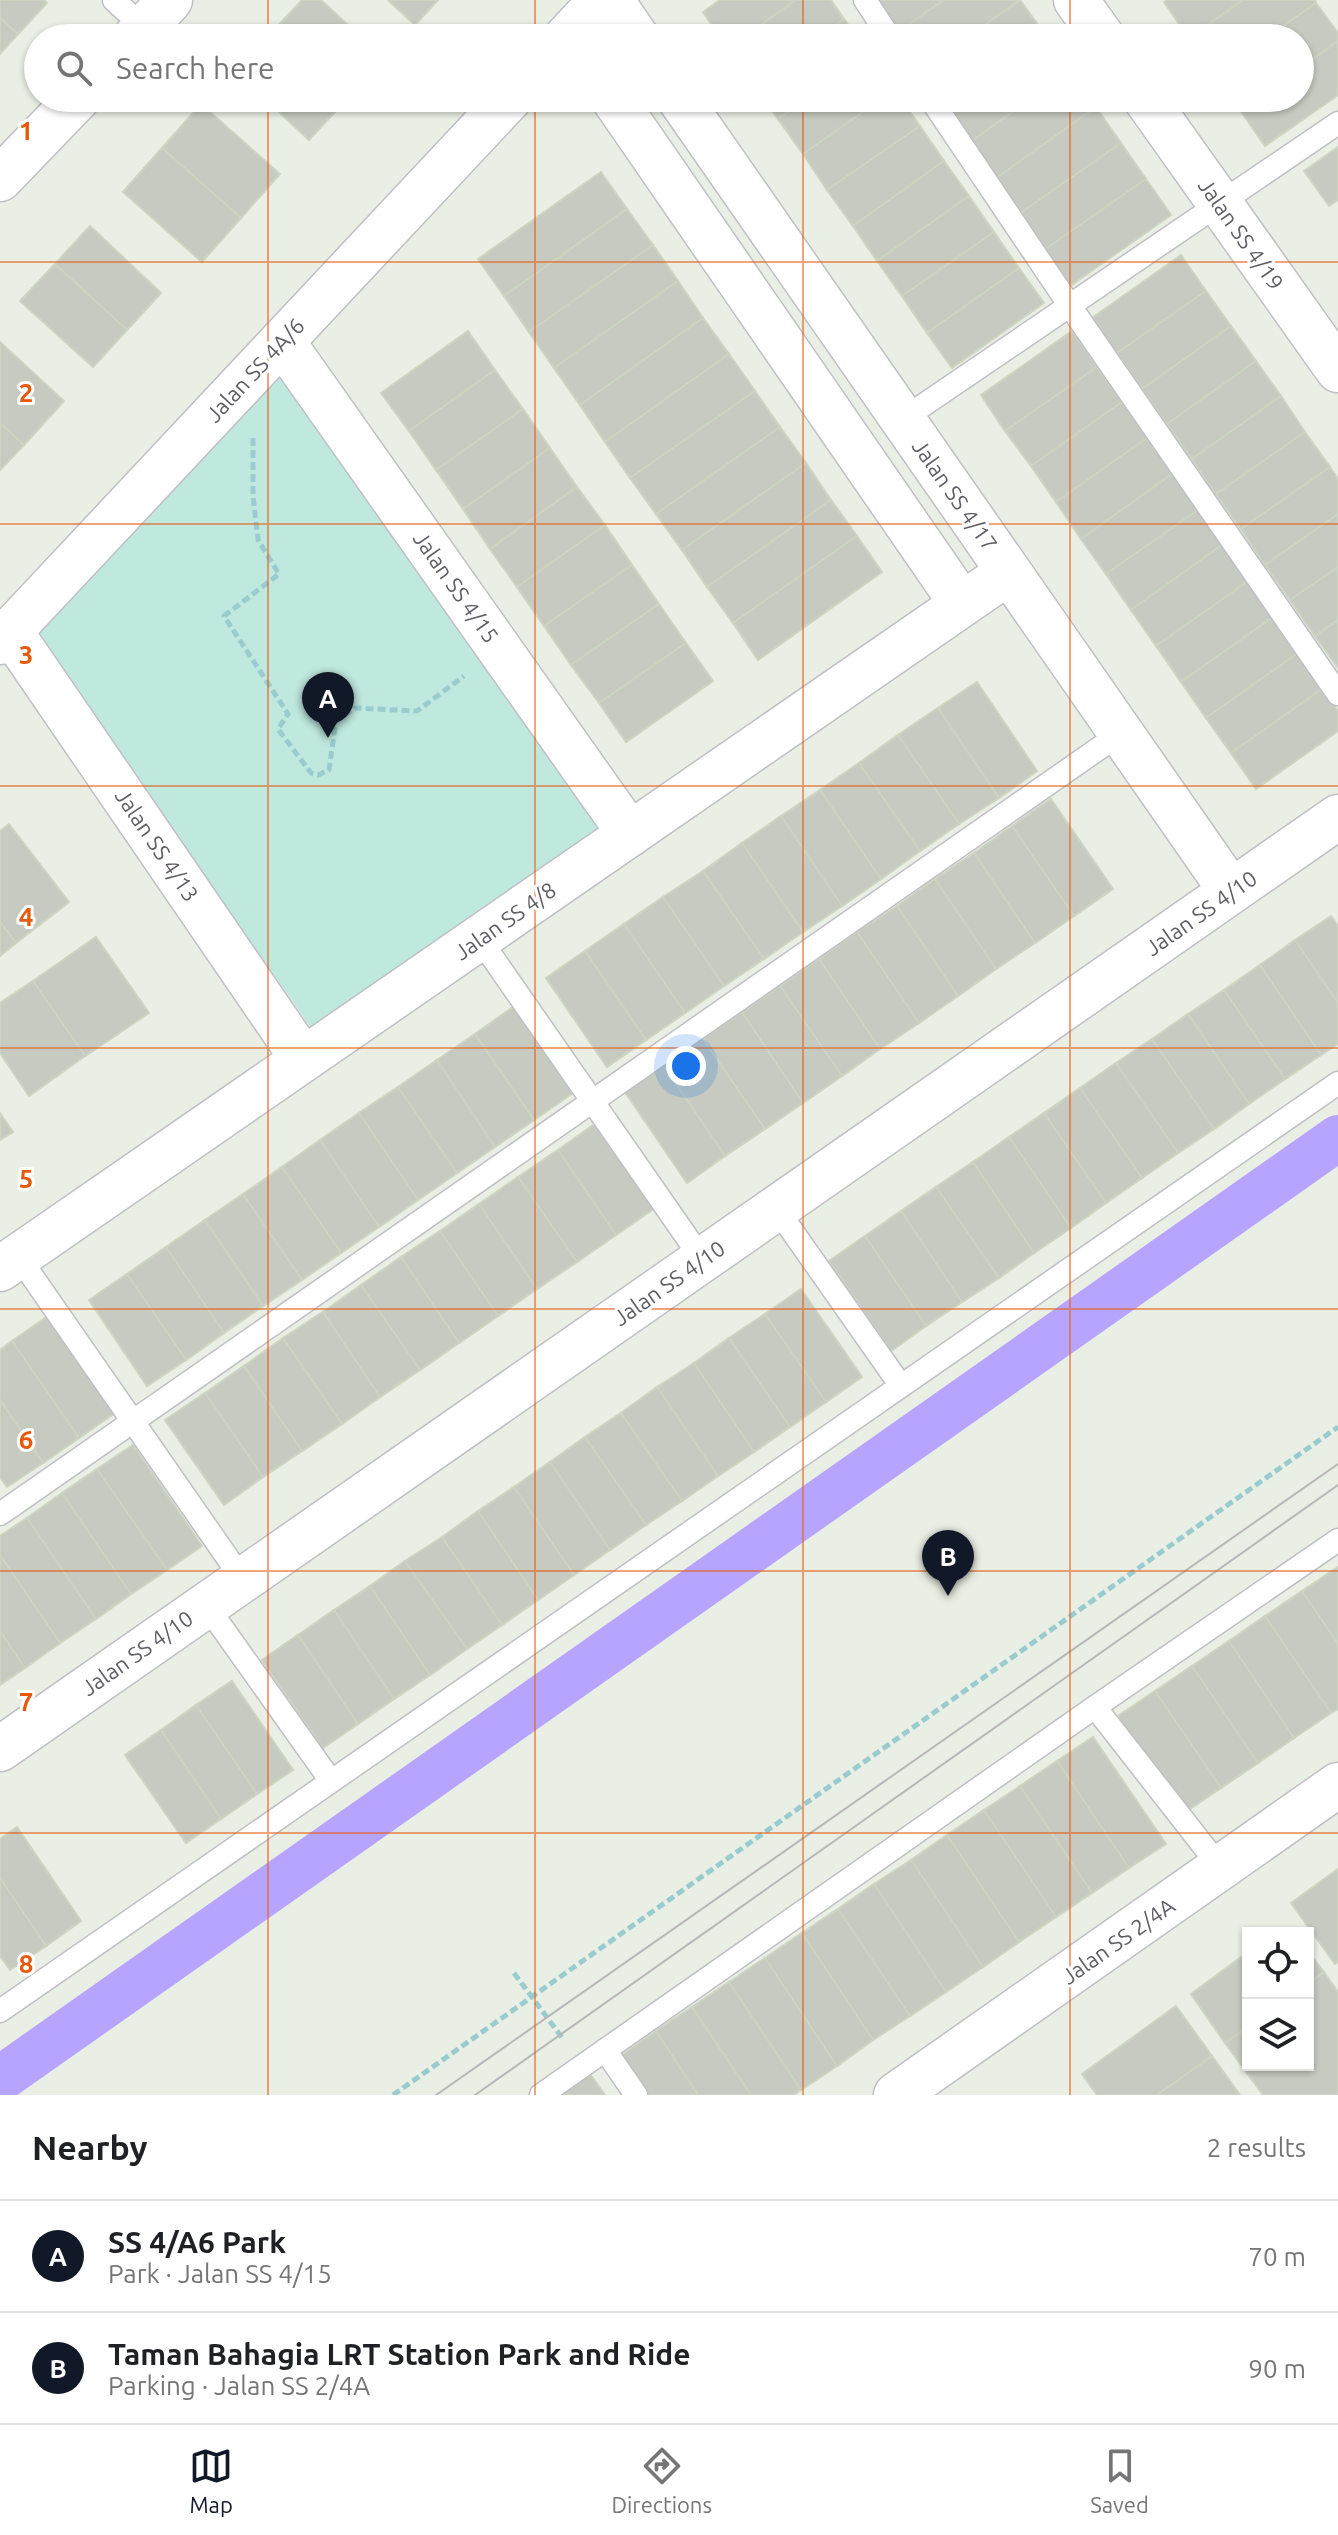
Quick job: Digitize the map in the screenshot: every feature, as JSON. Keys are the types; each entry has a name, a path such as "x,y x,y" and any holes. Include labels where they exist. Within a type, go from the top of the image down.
{"street":[{"path":"580,24 601,0"},
{"path":"611,0 627,24"},
{"path":"1076,0 1093,24"},
{"path":"0,179 65,112"},
{"name":"Jalan SS 4A/6","path":"5,636 497,112"},
{"path":"623,112 962,604"},
{"name":"Jalan SS 4/17","path":"689,112 1231,891"},
{"name":"Jalan SS 4/19","path":"1155,112 1338,370"},
{"name":"Jalan SS 4/15","path":"282,341 630,834"},
{"name":"Jalan SS 4/8","path":"9,1263 1009,572"},
{"name":"Jalan SS 4/13","path":"5,636 303,1059"},
{"name":"Jalan SS 4/10","path":"0,1749 1338,817"},
{"name":"Jalan SS 2/4A","path":"896,2095 1338,1785"}],"lane":[{"path":"865,0 881,24"},
{"path":"939,112 1338,694"},
{"path":"903,419 1338,123"},
{"path":"0,1514 1121,733"},
{"path":"479,938 702,1259"},
{"path":"0,2011 1338,1083"},
{"path":"776,1208 901,1386"},
{"path":"9,1263 133,1422 243,1580"},
{"path":"541,2095 1338,1540"},
{"path":"206,1605 331,1781"},
{"path":"1095,1707 1220,1867"},
{"path":"605,2050 636,2095"}],"path":[{"path":"237,389 253,427 253,496 258,540 279,574 224,616 288,714 278,729 311,773 318,775 329,770 336,721 355,708 417,711 500,649"},
{"path":"393,2095 1338,1427"},
{"path":"514,1973 564,2040"}],"shaded area":[{"path":"281,367 610,824 317,1036 35,634"}],"building":[{"path":"0,0 44,0 47,3 24,24 18,34 0,18"},
{"path":"302,0 321,0 347,24 280,24"},
{"path":"388,0 438,0 414,24"},
{"path":"720,0 796,0 762,24 711,24 703,12"},
{"path":"796,0 831,0 844,19 837,24 762,24"},
{"path":"869,0 944,0 909,24 885,24"},
{"path":"944,0 1020,0 986,24 909,24"},
{"path":"1020,0 1037,24 986,24"},
{"path":"1243,0 1209,24 1179,24 1164,2"},
{"path":"1243,0 1315,0 1316,3 1286,24 1209,24"},
{"path":"1316,3 1338,33 1338,41 1314,58 1314,24 1286,24"},
{"path":"0,18 18,34 0,54"},
{"path":"1338,41 1338,95 1314,112 1314,58"},
{"path":"194,112 210,112 280,174 241,218 162,148"},
{"path":"279,112 335,112 309,140"},
{"path":"773,112 788,112 778,119"},
{"path":"788,112 863,112 803,154 778,119"},
{"path":"863,112 910,112 920,126 827,190 803,154"},
{"path":"947,112 1012,112 969,143"},
{"path":"1012,112 1089,112 995,179 969,143"},
{"path":"1089,112 1099,112 1121,143 1019,214 995,179"},
{"path":"1241,112 1314,112 1265,146"},
{"path":"920,126 944,161 853,226 827,190"},
{"path":"1121,143 1146,179 1044,250 1019,214"},
{"path":"1338,147 1338,200 1329,206 1304,171"},
{"path":"162,148 241,218 202,262 123,192"},
{"path":"944,161 969,196 877,261 853,226"},
{"path":"601,172 627,209 504,296 478,259"},
{"path":"1146,179 1171,215 1070,286 1044,250"},
{"path":"969,196 994,232 902,296 877,261"},
{"path":"627,209 653,245 529,332 504,296"},
{"path":"90,226 161,293 127,330 55,264"},
{"path":"994,232 1019,268 927,333 902,296"},
{"path":"653,245 678,281 554,368 529,332"},
{"path":"1181,255 1206,291 1117,353 1092,318"},
{"path":"55,264 127,330 93,367 20,301"},
{"path":"1019,268 1044,303 952,368 927,333"},
{"path":"678,281 703,318 580,405 554,368"},
{"path":"1206,291 1231,326 1142,389 1117,353"},
{"path":"703,318 729,354 605,442 580,405"},
{"path":"1231,326 1256,361 1167,424 1142,389"},
{"path":"468,331 495,370 409,431 381,393"},
{"path":"1072,331 1097,367 1005,431 981,395"},
{"path":"0,342 64,401 24,445 0,423"},
{"path":"729,354 755,391 630,478 605,442"},
{"path":"1256,361 1281,396 1192,459 1167,424"},
{"path":"1097,367 1122,402 1031,466 1005,431"},
{"path":"495,370 523,409 436,470 409,431"},
{"path":"755,391 780,427 656,514 630,478"},
{"path":"1281,396 1305,432 1216,494 1192,459"},
{"path":"1122,402 1147,438 1056,502 1031,466"},
{"path":"523,409 550,448 463,509 436,470"},
{"path":"0,423 24,445 0,470"},
{"path":"780,427 806,463 682,550 656,514"},
{"path":"1305,432 1330,467 1241,529 1216,494"},
{"path":"1147,438 1172,474 1081,539 1056,502"},
{"path":"550,448 577,487 490,549 463,509"},
{"path":"806,463 831,500 707,587 682,550"},
{"path":"1330,467 1338,479 1338,514 1265,565 1241,529"},
{"path":"1172,474 1198,510 1106,574 1081,539"},
{"path":"577,487 605,525 517,587 490,549"},
{"path":"831,500 857,536 733,623 707,587"},
{"path":"1198,510 1222,545 1131,610 1106,574"},
{"path":"1338,514 1338,567 1290,600 1265,565"},
{"path":"605,525 632,565 544,626 517,587"},
{"path":"857,536 882,572 758,660 733,623"},
{"path":"1222,545 1247,582 1156,646 1131,610"},
{"path":"632,565 659,604 571,665 544,626"},
{"path":"1338,567 1338,620 1315,636 1290,600"},
{"path":"1247,582 1273,617 1181,682 1156,646"},
{"path":"659,604 686,643 599,703 571,665"},
{"path":"1273,617 1298,653 1206,718 1181,682"},
{"path":"1338,620 1338,668 1315,636"},
{"path":"686,643 713,681 626,742 599,703"},
{"path":"1298,653 1322,689 1231,753 1206,718"},
{"path":"977,682 1037,771 999,798 938,708"},
{"path":"1322,689 1338,711 1338,731 1256,789 1231,753"},
{"path":"938,708 999,798 959,824 898,735"},
{"path":"898,735 959,824 920,851 859,763"},
{"path":"859,763 920,851 881,879 820,790"},
{"path":"820,790 881,879 842,906 781,816"},
{"path":"1051,799 1113,889 1074,916 1012,826"},
{"path":"781,816 842,906 803,932 742,843"},
{"path":"9,824 69,902 16,943 0,922 0,831"},
{"path":"1012,826 1074,916 1035,943 974,853"},
{"path":"742,843 803,932 764,959 703,871"},
{"path":"974,853 1035,943 996,969 935,879"},
{"path":"703,871 764,959 724,986 663,897"},
{"path":"935,879 996,969 958,996 897,906"},
{"path":"663,897 724,986 685,1013 624,924"},
{"path":"897,906 958,996 919,1023 857,932"},
{"path":"1331,916 1338,926 1338,1003 1295,940"},
{"path":"0,922 16,943 0,956"},
{"path":"624,924 685,1013 646,1040 585,951"},
{"path":"857,932 919,1023 880,1049 819,959"},
{"path":"96,937 149,1013 85,1056 33,981"},
{"path":"1295,940 1338,1003 1338,1044 1321,1055 1260,965"},
{"path":"585,951 646,1040 607,1067 546,978"},
{"path":"819,959 880,1049 842,1076 780,986"},
{"path":"1260,965 1321,1055 1285,1079 1224,990"},
{"path":"33,981 85,1056 29,1096 0,1053 0,1003"},
{"path":"780,986 842,1076 803,1103 742,1012"},
{"path":"1224,990 1285,1079 1249,1104 1188,1014"},
{"path":"513,1007 573,1093 534,1120 475,1034"},
{"path":"742,1012 803,1103 765,1129 703,1039"},
{"path":"1188,1014 1249,1104 1214,1129 1152,1039"},
{"path":"475,1034 534,1120 495,1147 437,1060"},
{"path":"703,1039 765,1129 725,1156 664,1066"},
{"path":"1152,1039 1214,1129 1178,1153 1116,1063"},
{"path":"437,1060 495,1147 457,1173 398,1087"},
{"path":"1116,1063 1178,1153 1142,1178 1080,1088"},
{"path":"664,1066 725,1156 687,1183 625,1092"},
{"path":"398,1087 457,1173 418,1200 359,1113"},
{"path":"1080,1088 1142,1178 1106,1203 1044,1113"},
{"path":"0,1113 13,1132 0,1140"},
{"path":"359,1113 418,1200 379,1227 320,1140"},
{"path":"1044,1113 1106,1203 1071,1228 1009,1137"},
{"path":"596,1123 655,1208 616,1235 558,1150"},
{"path":"1009,1137 1071,1228 1034,1253 973,1162"},
{"path":"320,1140 379,1227 341,1253 282,1167"},
{"path":"558,1150 616,1235 577,1262 518,1177"},
{"path":"973,1162 1034,1253 999,1278 936,1187"},
{"path":"282,1167 341,1253 302,1280 243,1194"},
{"path":"518,1177 577,1262 537,1289 479,1204"},
{"path":"936,1187 999,1278 962,1302 901,1211"},
{"path":"243,1194 302,1280 263,1306 205,1220"},
{"path":"479,1204 537,1289 498,1316 440,1231"},
{"path":"901,1211 962,1302 926,1326 865,1236"},
{"path":"205,1220 263,1306 224,1333 166,1247"},
{"path":"440,1231 498,1316 459,1343 401,1257"},
{"path":"865,1236 926,1326 891,1351 829,1261"},
{"path":"166,1247 224,1333 186,1360 127,1274"},
{"path":"401,1257 459,1343 420,1370 361,1285"},
{"path":"127,1274 186,1360 147,1386 89,1300"},
{"path":"361,1285 420,1370 380,1397 323,1312"},
{"path":"801,1289 862,1377 826,1402 765,1314"},
{"path":"323,1312 380,1397 342,1424 283,1338"},
{"path":"765,1314 826,1402 790,1427 729,1338"},
{"path":"48,1316 115,1413 79,1438 12,1341"},
{"path":"283,1338 342,1424 302,1451 244,1366"},
{"path":"729,1338 790,1427 754,1452 694,1363"},
{"path":"12,1341 79,1438 43,1463 0,1400 0,1350"},
{"path":"694,1363 754,1452 718,1476 657,1387"},
{"path":"244,1366 302,1451 263,1477 205,1393"},
{"path":"657,1387 718,1476 682,1501 621,1413"},
{"path":"205,1393 263,1477 224,1505 165,1420"},
{"path":"0,1400 43,1463 7,1487 0,1477"},
{"path":"621,1413 682,1501 646,1525 585,1437"},
{"path":"585,1437 646,1525 610,1550 550,1462"},
{"path":"133,1445 202,1546 167,1570 97,1469"},
{"path":"550,1462 610,1550 574,1575 514,1487"},
{"path":"97,1469 167,1570 131,1594 62,1493"},
{"path":"514,1487 574,1575 538,1600 478,1511"},
{"path":"62,1493 131,1594 96,1619 27,1518"},
{"path":"478,1511 538,1600 502,1625 442,1537"},
{"path":"27,1518 96,1619 60,1643 0,1555 0,1536"},
{"path":"442,1537 502,1625 467,1649 405,1561"},
{"path":"0,1555 60,1643 25,1668 0,1631"},
{"path":"405,1561 467,1649 430,1675 370,1586"},
{"path":"1338,1567 1338,1644 1302,1591"},
{"path":"370,1586 430,1675 394,1699 334,1610"},
{"path":"1302,1591 1338,1644 1338,1709 1331,1713 1265,1616"},
{"path":"334,1610 394,1699 358,1724 298,1635"},
{"path":"1265,1616 1331,1713 1294,1738 1229,1641"},
{"path":"0,1631 25,1668 0,1685"},
{"path":"298,1635 358,1724 323,1748 262,1660"},
{"path":"1229,1641 1294,1738 1258,1763 1192,1666"},
{"path":"1192,1666 1258,1763 1221,1788 1155,1691"},
{"path":"232,1681 293,1770 257,1794 196,1705"},
{"path":"1155,1691 1221,1788 1184,1813 1118,1716"},
{"path":"196,1705 257,1794 221,1819 161,1730"},
{"path":"161,1730 221,1819 186,1843 125,1755"},
{"path":"1093,1737 1166,1844 1129,1868 1057,1761"},
{"path":"1057,1761 1129,1868 1092,1893 1020,1786"},
{"path":"1020,1786 1092,1893 1056,1917 984,1810"},
{"path":"984,1810 1056,1917 1019,1942 947,1835"},
{"path":"17,1827 81,1921 46,1946 0,1878 0,1839"},
{"path":"947,1835 1019,1942 983,1967 911,1860"},
{"path":"911,1860 983,1967 946,1992 874,1884"},
{"path":"1338,1869 1338,1962 1335,1964 1314,1935 1314,1927 1308,1927 1291,1903"},
{"path":"0,1878 46,1946 10,1970 0,1956"},
{"path":"874,1884 946,1992 910,2016 838,1909"},
{"path":"838,1909 910,2016 873,2040 802,1933"},
{"path":"802,1933 873,2040 837,2066 765,1958"},
{"path":"1242,1956 1242,2031 1225,2043 1191,1994"},
{"path":"765,1958 837,2066 801,2090 729,1982"},
{"path":"1314,1959 1324,1972 1314,1980"},
{"path":"1324,1972 1338,1992 1338,2095 1263,2095 1245,2071 1314,2071 1314,1980"},
{"path":"729,1982 801,2090 793,2095 751,2095 692,2007"},
{"path":"1176,2006 1212,2056 1157,2095 1097,2095 1082,2074"},
{"path":"692,2007 751,2095 698,2095 656,2031"},
{"path":"656,2031 698,2095 645,2095 619,2057"},
{"path":"1242,2031 1242,2066 1225,2043"},
{"path":"1212,2056 1240,2095 1157,2095"},
{"path":"590,2074 605,2095 562,2095"}],"waterway":[{"path":"0,2079 1338,1138"}],"tram line":[{"path":"436,2095 1338,1464"},
{"path":"475,2095 1338,1485"}],"place":[{"name":"SS 4/A6 Park","path":"328,738"},
{"name":"Taman Bahagia LRT Station Park and Ride","path":"948,1596"}]}
